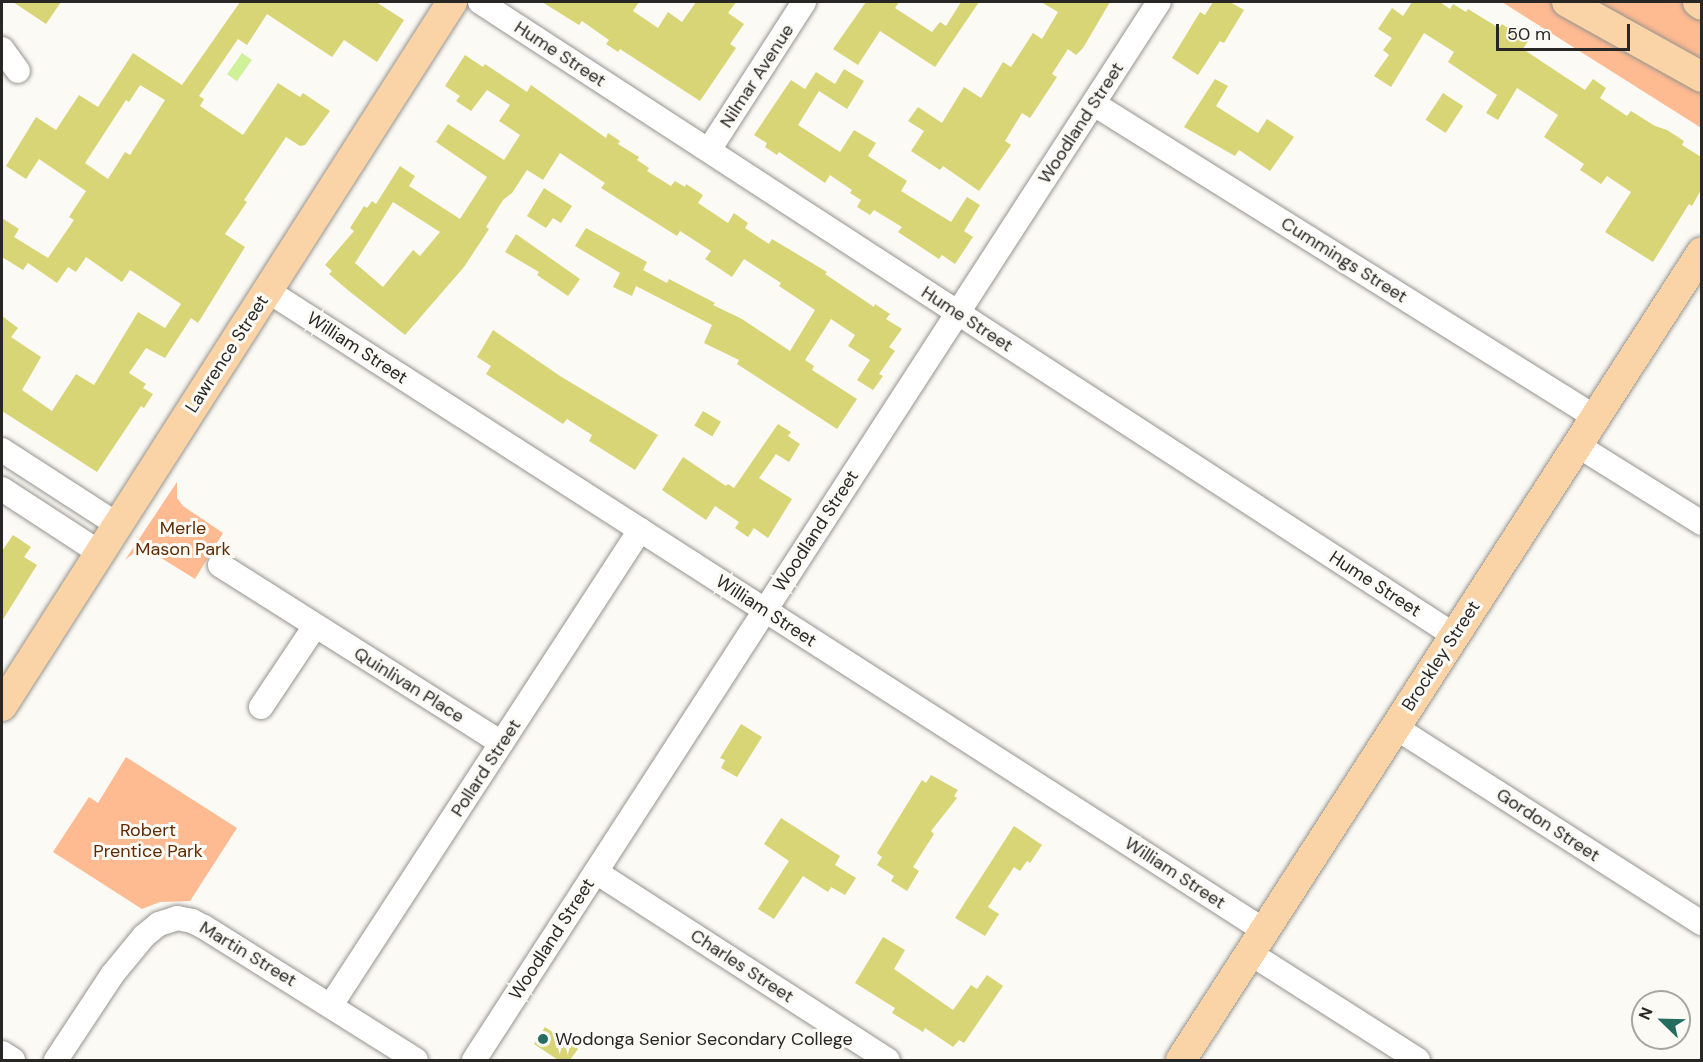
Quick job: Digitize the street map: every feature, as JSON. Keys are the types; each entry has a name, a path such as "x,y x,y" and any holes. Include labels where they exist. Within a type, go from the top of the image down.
{"main road":[{"name":"Lawrence Street","path":"2,706 452,2"},
{"path":"1567,2 1701,77"},
{"path":"1698,2 1701,5"},
{"name":"Brockley Street","path":"1180,1060 1701,252"}],"street":[{"name":"Hume Street","path":"480,2 1455,636"},
{"name":"Nilmar Avenue","path":"709,150 804,2"},
{"name":"Woodland Street","path":"474,1060 1159,2"},
{"path":"2,49 18,71"},
{"name":"Cummings Street","path":"1094,104 1595,417"},
{"name":"William Street","path":"268,291 765,610 1257,942 1418,1060"},
{"path":"1577,445 1701,523"},
{"path":"6,462 118,525"},
{"path":"2,489 100,553"},
{"name":"Pollard Street","path":"331,1005 640,530"},
{"name":"Quinlivan Place","path":"220,565 502,743"},
{"path":"261,707 315,626"},
{"name":"Gordon Street","path":"1395,727 1701,923"},
{"name":"Charles Street","path":"596,872 888,1060"},
{"name":"Martin Street","path":"56,1060 112,975 144,936 159,924 177,918 192,921 204,927 416,1060"},
{"path":"2,1053 13,1060"}],"green space":[{"path":"1502,2 1701,2 1701,128 1695,124"},
{"name":"Merle Mason Park","path":"177,482 177,498 183,506 223,533 195,579 150,551 134,553 125,560"},
{"name":"Robert Prentice Park","path":"126,757 237,828 190,901 160,902 142,909 53,852 89,797 98,803"}],"shaded area":[{"path":"242,53 252,60 237,81 227,74"}],"building":[{"path":"13,2 61,2 46,24"},
{"path":"240,2 376,2 404,20 377,62 344,40 332,57 267,14 247,45 238,39 199,96 204,99 200,106 243,135 278,83 300,97 303,93 330,111 305,145 300,146 286,137 244,200 247,202 225,234 245,247 198,323 191,318 165,358 146,348 129,373 146,384 143,388 153,394 144,408 141,406 97,472 2,411 2,316 18,328 11,337 41,357 22,390 52,411 76,374 94,385 138,312 165,328 181,304 130,270 122,282 86,257 76,272 68,267 57,283 28,263 23,270 2,257 2,218 19,229 14,237 48,258 74,220 69,217 86,191 39,159 26,179 6,166 36,117 56,130 79,95 98,107 133,53 182,85","holes":["140,85 165,100 130,155 125,152 108,179 85,163 126,100 129,102"]},
{"path":"542,2 639,2 633,11 658,28 668,12 682,22 696,2 736,2 728,13 744,24 730,44 736,48 700,101 620,49 618,52 606,44 609,40 582,21 579,25"},
{"path":"866,2 899,2 895,8 932,32 940,22 946,26 961,2 979,2 935,67 880,31 858,65 833,49"},
{"path":"1041,2 1110,2 1083,48 1076,55 1068,49 1052,74 1057,77 1030,118 1022,113 1005,141 1011,145 979,191 943,166 940,170 911,151 924,131 908,121 918,107 942,123 964,87 981,98 1003,62 1011,67 1033,33 1042,39 1058,12"},
{"path":"1213,2 1230,2 1244,10 1224,43 1220,41 1198,75 1172,58 1200,12 1205,15"},
{"path":"1412,2 1440,2 1450,9 1453,4 1466,12 1468,9 1499,28 1502,24 1528,41 1523,49 1585,90 1593,79 1606,88 1600,98 1627,116 1631,111 1655,126 1667,130 1684,141 1682,145 1701,157 1701,190 1692,206 1689,204 1653,262 1605,232 1631,192 1607,176 1601,184 1580,170 1584,164 1544,137 1558,115 1517,88 1498,120 1486,113 1497,95 1448,62 1454,52 1424,33 1391,87 1374,76 1389,55 1383,50 1392,38 1378,29 1392,8 1403,16"},
{"path":"465,55 483,67 485,64 527,92 531,85 606,138 608,133 620,141 618,144 639,157 637,160 649,168 647,171 671,186 675,181 685,187 686,184 703,195 698,203 728,223 734,213 748,223 745,228 769,244 772,239 827,272 825,274 874,307 875,304 890,314 886,319 902,329 889,347 895,351 879,374 883,376 873,390 857,380 870,360 848,346 855,335 831,319 805,360 814,366 812,370 857,399 837,429 737,364 739,360 704,343 712,325 636,286 632,296 613,287 620,273 575,246 586,228 647,262 643,270 667,283 669,279 715,303 713,305 742,319 790,351 815,310 779,286 781,283 744,259 732,277 705,259 711,251 680,231 677,236 601,188 605,183 560,153 543,180 527,170 512,193 503,200 486,227 489,229 464,267 405,335 329,274 332,271 325,265 354,231 350,228 364,206 367,208 372,201 376,204 400,166 415,176 409,186 460,219 487,177 436,142 448,124 504,160 520,135 499,121 510,105 487,90 471,111 456,101 460,96 445,86","holes":["393,202 440,232 420,256 413,250 383,287 355,263"]},
{"path":"844,69 864,81 847,109 819,91 798,125 840,152 854,130 876,143 868,156 907,181 901,191 951,222 967,197 980,205 964,231 973,237 955,264 942,255 939,259 898,232 902,227 874,210 870,215 857,207 861,200 850,193 852,190 830,175 825,183 779,152 777,155 765,147 767,143 754,135 791,80 805,89 816,72 835,84"},
{"path":"1215,79 1228,86 1216,106 1258,133 1267,119 1294,137 1270,171 1239,150 1235,156 1184,127"},
{"path":"1443,93 1463,106 1446,133 1426,120"},
{"path":"544,188 572,206 561,223 553,218 546,228 527,216"},
{"path":"516,234 580,279 568,296 537,275 539,272 505,252"},
{"path":"493,330 560,376 658,435 635,470 589,441 592,435 567,419 563,424 486,374 491,366 477,357"},
{"path":"703,411 721,422 712,436 694,426"},
{"path":"778,424 791,432 788,436 800,444 789,462 776,454 759,478 792,499 768,538 754,528 748,537 735,528 739,522 715,506 706,520 662,490 683,457 726,486 728,484 734,488"},
{"path":"13,535 31,547 24,557 37,565 2,621 2,551"},
{"path":"741,724 762,737 737,777 721,768 725,760 720,758"},
{"path":"931,775 958,790 954,796 957,798 931,831 934,834 913,867 919,871 907,891 891,881 894,876 877,865 882,857 877,853 922,780 926,783"},
{"path":"781,818 840,856 835,865 856,878 845,895 831,887 828,892 803,876 774,919 758,909 789,861 764,844"},
{"path":"1014,826 1042,845 1030,863 1027,861 1020,871 1014,867 988,907 999,914 985,936 955,918"},
{"path":"883,937 905,950 894,969 953,1010 971,985 977,989 987,975 1003,986 964,1043 959,1040 953,1047 925,1028 923,1032 892,1013 895,1008 855,983"},
{"path":"545,1027 578,1049 570,1060 558,1060 534,1044"}],"place":[{"name":"Wodonga Senior Secondary College","path":"543,1039"}]}
